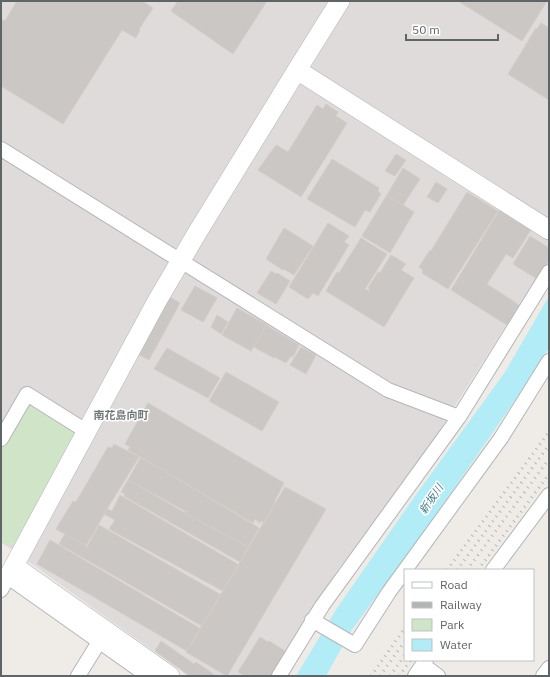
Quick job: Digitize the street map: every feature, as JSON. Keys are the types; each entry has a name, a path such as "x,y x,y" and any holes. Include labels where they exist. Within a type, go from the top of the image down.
{"street":[{"path":"7,572 181,260 340,1"},
{"path":"297,70 549,230"},
{"path":"1,149 388,390 458,417"},
{"path":"279,676 312,620 386,515 458,417 549,272"},
{"path":"406,569 501,438 549,361"},
{"path":"1,439 27,394 86,431"},
{"path":"494,569 549,495"},
{"path":"312,620 354,645 404,571"},
{"path":"7,572 99,642 148,676"},
{"path":"7,572 127,646 170,676"},
{"path":"78,676 99,642"},
{"path":"421,667 438,676"},
{"path":"543,676 549,668"}],"shaded area":[{"path":"1,1 549,1 549,262 519,305 425,453 337,571 275,676 188,676 1,542"}],"green space":[{"path":"25,403 33,403 76,433 17,544 5,545 1,542 1,444"}],"water":[{"name":"新坂川","path":"549,296 549,348 527,383 426,529 351,631 326,676 296,676 337,608 413,499 505,372"}],"building":[{"path":"17,1 142,1 153,8 139,29 140,30 136,38 122,30 63,124 1,86 1,19 5,21"},
{"path":"178,1 267,1 233,54 171,11"},
{"path":"458,1 547,1 522,41"},
{"path":"541,23 549,28 549,100 508,74 536,28 537,29"},
{"path":"326,104 338,112 336,116 347,123 301,197 258,170 276,145 288,152 317,105 323,109"},
{"path":"396,154 406,160 395,176 385,171"},
{"path":"332,159 379,188 378,191 381,194 370,212 365,210 355,227 307,199"},
{"path":"403,168 420,179 403,205 387,195"},
{"path":"436,182 447,189 438,203 427,197"},
{"path":"467,192 498,211 448,289 422,273 423,270 419,267 430,250 431,251"},
{"path":"387,195 414,212 390,253 362,236"},
{"path":"500,209 532,228 513,258 506,254 487,284 519,305 507,325 451,290"},
{"path":"328,223 349,236 344,242 349,245 318,296 313,293 308,299 289,287"},
{"path":"284,228 313,246 294,275 266,259"},
{"path":"530,236 549,248 549,260 537,279 513,264"},
{"path":"361,238 387,254 365,289 370,290 368,288 378,272 380,273 391,255 406,264 401,270 414,278 384,327 326,291 337,272 339,273"},
{"path":"271,271 290,281 276,304 257,293"},
{"path":"195,286 217,298 203,322 181,310"},
{"path":"170,297 180,303 149,360 138,354"},
{"path":"237,308 267,325 251,351 222,335"},
{"path":"217,315 228,322 221,334 211,327"},
{"path":"266,325 299,345 293,357 291,356 286,363 254,347"},
{"path":"301,347 316,355 306,374 290,365"},
{"path":"167,348 220,378 208,398 154,369"},
{"path":"226,372 279,402 262,431 209,401"},
{"path":"148,403 284,483 274,502 276,502 264,523 261,521 260,523 255,519 253,523 128,450 130,447 125,444"},
{"path":"114,444 139,457 86,546 56,529 73,501 76,502 108,447 112,448"},
{"path":"141,457 259,528 248,547 128,480"},
{"path":"128,480 248,547 240,562 124,496 125,494 121,492"},
{"path":"285,487 326,509 227,676 186,652"},
{"path":"120,495 239,565 223,591 109,529 115,520 104,514 107,509 112,511"},
{"path":"99,525 221,595 202,626 59,544 65,534 87,547"},
{"path":"50,540 201,629 187,651 37,564"},
{"path":"260,637 268,642 269,641 286,653 271,676 254,676 250,674 245,676 238,672"},
{"path":"161,641 194,664 196,662 216,676 190,676 155,651"}],"railway":[{"path":"448,569 549,432"},
{"path":"458,569 549,445"},
{"path":"468,569 549,459"},
{"path":"479,569 549,474"},
{"path":"371,676 404,629"},
{"path":"380,676 404,642"},
{"path":"390,676 404,656"},
{"path":"399,676 410,661"}],"district":[{"name":"南花島向町","path":"121,415"}]}
